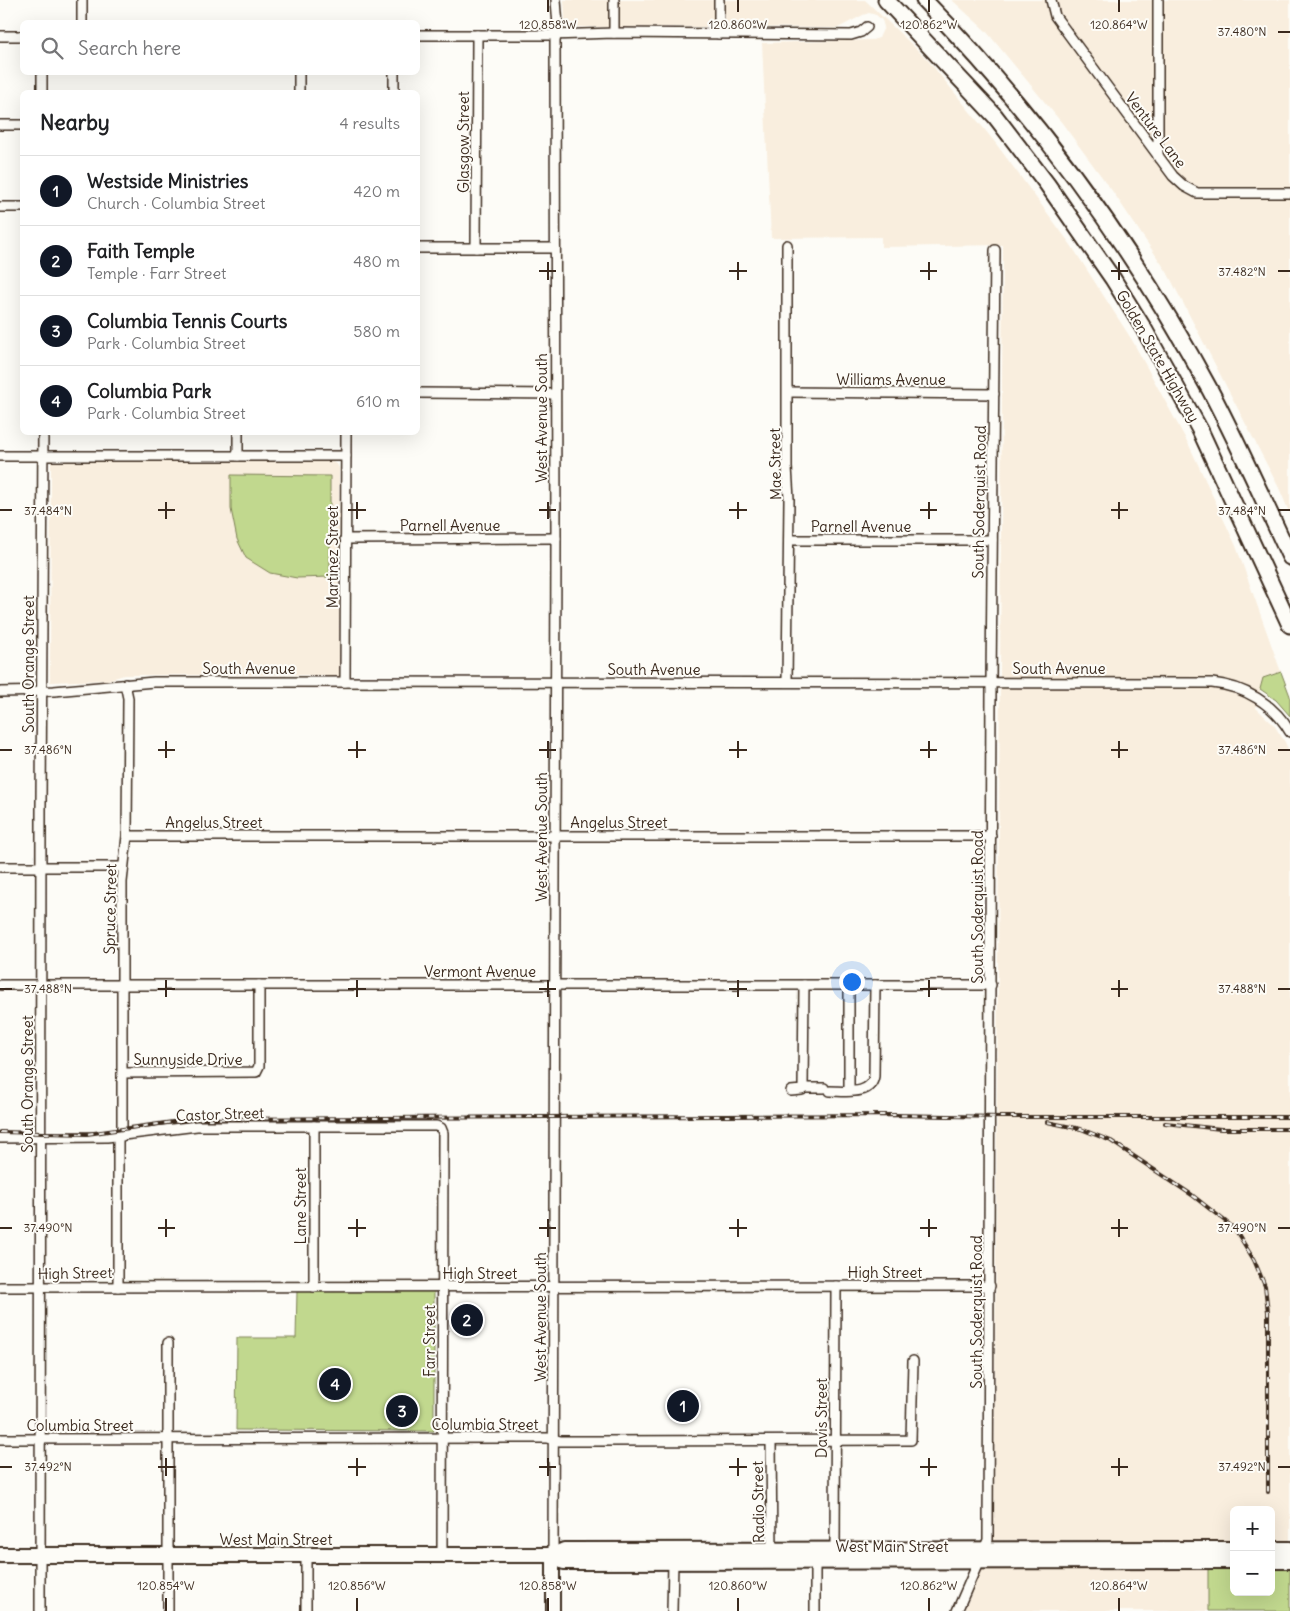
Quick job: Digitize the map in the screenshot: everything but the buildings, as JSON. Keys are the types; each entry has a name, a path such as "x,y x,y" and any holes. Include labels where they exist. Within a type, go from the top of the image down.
{"highway":[{"name":"Golden State Highway","path":"886,0 995,116 1047,184 1113,279 1173,379 1200,430 1290,625"},
{"name":"Golden State Highway","path":"924,0 972,51 1030,119 1078,181 1118,238 1210,390 1290,557"}],"main road":[{"name":"West Main Street","path":"0,1555 553,1555 564,1550 772,1556 815,1563 1230,1549"},
{"path":"1275,1549 1290,1549"},
{"name":"West Main Street","path":"553,1555 564,1562 673,1562 834,1550 981,1556 1230,1561"},
{"path":"1275,1561 1290,1561"}],"street":[{"path":"82,0 82,20"},
{"name":"West Avenue South","path":"553,1555 555,248 556,34 558,18 556,0"},
{"path":"614,0 614,33"},
{"path":"719,0 719,34"},
{"name":"Venture Lane","path":"1050,0 1055,16 1158,157 1173,176 1184,186 1197,193 1290,193"},
{"path":"1158,0 1158,157"},
{"path":"420,35 614,33 850,35 861,32 868,27"},
{"name":"Glasgow Street","path":"476,248 477,35"},
{"path":"0,36 20,36"},
{"path":"42,75 42,90"},
{"path":"299,75 299,90"},
{"path":"394,75 394,90"},
{"path":"0,125 20,125"},
{"path":"0,207 20,207"},
{"name":"Mae Street","path":"787,245 787,467 789,540 787,682"},
{"path":"420,248 555,248"},
{"name":"South Soderquist Road","path":"957,1611 988,1540 991,682 995,250"},
{"name":"Williams Avenue","path":"788,392 994,394"},
{"path":"420,393 555,394"},
{"name":"South Orange Street","path":"40,1611 40,985 43,435"},
{"path":"238,435 238,456"},
{"name":"Martinez Street","path":"345,682 346,435"},
{"path":"0,456 346,456"},
{"name":"Parnell Avenue","path":"346,539 556,538"},
{"name":"Parnell Avenue","path":"789,540 992,540"},
{"name":"South Avenue","path":"0,692 42,692 154,682 991,682 1224,684 1246,692 1263,702 1279,716 1290,732"},
{"name":"Spruce Street","path":"118,1287 122,1073 122,899 123,867 127,836 128,698 125,684"},
{"name":"Angelus Street","path":"127,836 991,836"},
{"path":"0,866 123,867"},
{"name":"Vermont Avenue","path":"0,985 991,985"},
{"name":"Sunnyside Drive","path":"122,1073 253,1073 258,1071 258,985"},
{"path":"803,1088 804,985"},
{"path":"848,1091 849,985"},
{"path":"791,1091 800,1091 803,1088 848,1091 864,1089 871,1084 874,1079 876,985"},
{"name":"Castor Street","path":"0,1138 120,1136 191,1126 436,1126 441,1128"},
{"name":"Lane Street","path":"314,1126 314,1287"},
{"name":"Farr Street","path":"441,1128 443,1133 442,1555"},
{"name":"Davis Street","path":"834,1550 836,1286"},
{"name":"High Street","path":"0,1287 990,1286"},
{"path":"168,1343 168,1611"},
{"name":"Columbia Street","path":"0,1439 910,1440 913,1361"},
{"name":"Radio Street","path":"770,1441 772,1556"},
{"path":"306,1555 306,1611"},
{"path":"553,1555 553,1611"},
{"path":"672,1611 673,1562"},
{"path":"815,1563 815,1611"}],"shaded area":[{"path":"564,0 865,0 927,59 994,141 1071,245 1132,340 1189,445 1236,546 1281,672 1263,678 1256,708 1274,725 1290,753 1290,1541 1275,1541 1275,1506 1230,1506 1230,1541 994,1540 1003,245 881,247 881,237 771,238 762,43 872,40 879,38 884,27 882,20 876,15 869,13 863,15 838,28 731,27 725,20 713,20 705,27 572,27 565,20"},
{"path":"952,0 1290,0 1290,514 1279,488 1167,272 1113,192 1062,123 986,31"},
{"path":"51,462 332,462 337,464 339,468 339,676 328,678 325,675 124,675 108,680 50,682"},
{"path":"1208,1566 1208,1611 964,1611 982,1568"}],"green space":[{"path":"231,475 330,476 330,577 297,578 270,573 246,558 237,539 231,509"},
{"path":"1281,672 1290,696 1290,716 1276,700 1260,689 1263,678"},
{"path":"297,1291 434,1291 434,1431 236,1430 237,1338 296,1338"},
{"path":"1275,1565 1290,1565 1290,1611 1208,1611 1208,1566 1230,1566 1230,1596 1275,1596"}],"railway":[{"path":"0,1132 87,1134 194,1119 893,1115 1290,1117"},
{"path":"1047,1122 1081,1129 1111,1141 1192,1195 1235,1229 1254,1260 1265,1286 1268,1312 1268,1492"},
{"path":"1165,1123 1221,1129 1290,1129"}],"place":[{"name":"Faith Temple","path":"467,1320"},
{"name":"Columbia Park","path":"335,1384"},
{"name":"Westside Ministries","path":"683,1406"},
{"name":"Columbia Tennis Courts","path":"402,1411"}]}
